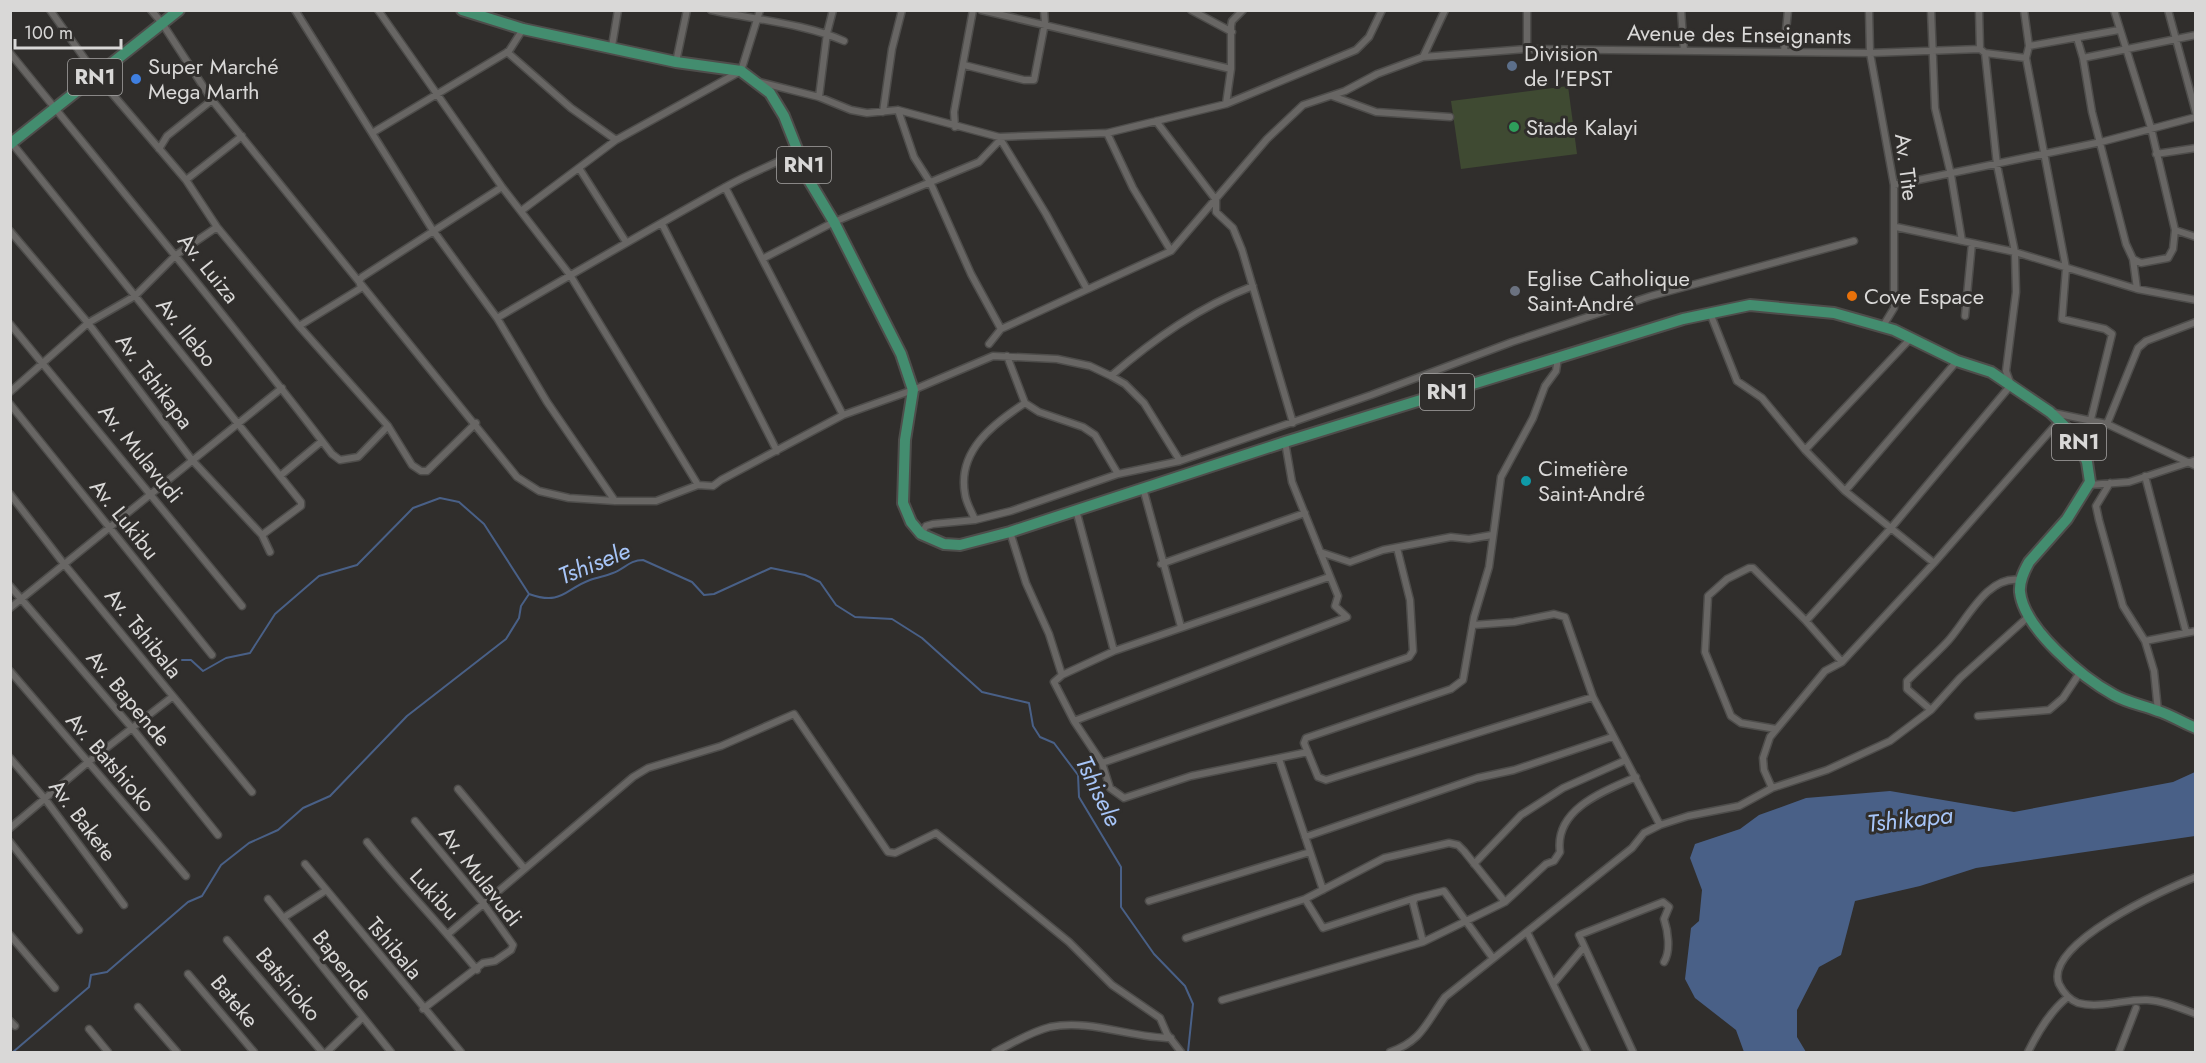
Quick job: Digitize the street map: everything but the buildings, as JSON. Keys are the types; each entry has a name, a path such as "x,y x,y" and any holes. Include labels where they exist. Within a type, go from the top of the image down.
{"highway":[{"name":"RN1","path":"11,143 179,10"},
{"name":"RN1","path":"462,10 523,28 676,62 741,71 753,79 777,103 800,151 810,182 834,222 901,354 914,390"},
{"name":"RN1","path":"921,534 944,544 960,545 1010,532 1076,509 1245,457 1285,442 1664,324 1750,305 1834,313 1883,326 1957,361 1991,372 2050,412 2077,438 2087,462 2089,485 2067,519 2028,562 2020,580"},
{"path":"914,390 905,440 903,503 911,522 921,534"},
{"path":"2020,580 2020,591 2028,616 2038,630 2081,671 2116,696 2196,728"}],"street":[{"path":"50,10 97,76 186,180 217,227 299,326 388,426 412,465 421,471 434,466 476,423"},
{"path":"151,10 162,23 212,100 361,288 476,423 516,477 527,485 569,498 615,501 656,501 698,485 713,486 843,415 914,390 993,356 1057,359 1090,366 1125,384 1144,402 1180,460"},
{"path":"295,10 432,229 497,318 547,402 615,501"},
{"path":"378,10 502,187 570,275 698,485"},
{"path":"612,46 618,10"},
{"path":"676,62 687,10"},
{"path":"711,10 827,33 844,41"},
{"path":"521,211 616,140 741,71 760,10"},
{"path":"819,97 827,33 833,10"},
{"path":"883,112 892,49 902,10"},
{"path":"955,127 954,112 973,10"},
{"path":"981,10 1045,23 1122,45 1231,69"},
{"path":"964,64 1024,80 1034,80 1045,23 1044,10"},
{"path":"1191,10 1232,32"},
{"path":"1226,104 1231,69 1232,21 1243,10"},
{"path":"753,79 819,97 851,110 883,112 898,110 1000,138 1107,133 1226,104 1356,50 1369,37 1382,10"},
{"path":"1424,57 1444,10"},
{"path":"1527,10 1527,48"},
{"path":"1682,10 1684,51"},
{"path":"1784,51 1788,10"},
{"name":"Av. Tite","path":"1869,10 1868,53 1894,185 1896,227 1894,308 1883,326"},
{"path":"1930,10 1935,108 1951,175 1962,241"},
{"path":"1806,621 1891,528 2010,385 2006,371 2016,292 2015,253 1997,165 1979,10"},
{"path":"2024,10 2029,46 2026,58 2066,268 2062,315 2064,321 2105,329 2112,334 2091,419"},
{"path":"2114,10 2151,129 2175,230 2173,249 2168,258 2141,263 2133,259"},
{"path":"1894,185 1951,175 2101,142 2196,115 2168,10"},
{"path":"372,133 436,92 507,52 523,28"},
{"path":"2029,46 2119,30"},
{"path":"2083,58 2196,35"},
{"path":"2077,38 2083,58 2092,112 2126,244 2133,259 2137,289"},
{"name":"Avenue des Enseignants","path":"989,344 1001,329 1171,251 1267,139 1303,105 1331,96 1377,74 1424,57 1527,48 1868,53 1933,50 1982,51 2026,58"},
{"path":"507,52 571,108 616,140"},
{"name":"Av. Luiza","path":"10,53 176,255 322,441 340,460 358,457 388,426"},
{"path":"1331,96 1376,112 1450,117"},
{"path":"159,149 167,136 212,100"},
{"path":"898,110 914,157 930,182 971,273 1001,329"},
{"path":"1156,121 1216,200 1216,212 1233,228 1253,286 1293,423"},
{"path":"1107,133 1133,188 1171,251"},
{"path":"186,180 242,136"},
{"path":"764,258 834,222 978,162 1000,138"},
{"path":"1000,138 1046,214 1087,289"},
{"name":"Av. Ilebo","path":"11,143 302,504 262,535"},
{"path":"2156,154 2196,148"},
{"path":"497,318 725,187 800,151"},
{"path":"579,168 626,242"},
{"path":"361,288 359,281 362,277 432,229 502,187"},
{"path":"725,187 764,258 843,415"},
{"path":"662,224 777,451"},
{"path":"10,392 88,323 135,296 176,255 217,227"},
{"path":"1896,227 2015,253 2137,289 2196,300"},
{"path":"2175,230 2196,237"},
{"name":"Av. Tshikapa","path":"10,231 88,323 192,460 262,535 270,552"},
{"path":"921,534 926,526 933,524 975,520 1011,511 1118,474 1180,460 1293,423 1512,342 1651,296 1854,241"},
{"path":"1965,316 1972,243"},
{"path":"1110,376 1175,326 1225,297 1253,286"},
{"path":"299,326 361,288"},
{"path":"1710,313 1737,381 1762,398 1805,450 1845,491 1934,563"},
{"path":"2107,424 2138,348 2146,341 2196,322"},
{"name":"Av. Mulavudi","path":"10,324 242,606"},
{"path":"1805,450 1911,338"},
{"path":"1007,356 1025,404 1038,412 1083,427 1095,435 1118,474"},
{"path":"1558,357 1556,371 1545,386 1533,418 1501,477 1498,514 1492,535 1489,567 1473,625 1462,680 1458,686 1306,738 1304,743 1318,777 1326,780 1593,697"},
{"path":"1845,491 1957,361"},
{"path":"10,608 150,493 239,426 282,388"},
{"name":"Av. Lukibu","path":"10,404 212,656"},
{"path":"975,520 965,494 964,473 973,447 990,428 1025,404"},
{"path":"2050,412 2107,424 2192,461 2196,466"},
{"path":"1772,788 1764,770 1763,758 1770,737 1776,729 1825,672 1842,662 1934,563 2059,421"},
{"path":"280,476 322,441"},
{"path":"1074,721 1347,617 1335,606 1338,596 1290,475 1285,442"},
{"path":"2089,485 2123,484 2192,461"},
{"path":"2145,476 2186,632"},
{"path":"2110,483 2096,506 2123,606 2145,641 2154,671 2158,711"},
{"path":"1142,488 1180,627"},
{"name":"Av. Tshibala","path":"10,494 172,697 252,792"},
{"path":"1076,509 1114,651"},
{"path":"1161,564 1305,513"},
{"path":"1010,532 1026,583 1049,634 1062,675"},
{"path":"1320,552 1350,562 1397,548 1451,537 1468,539 1492,535"},
{"path":"1102,763 1409,657 1413,651 1410,600 1397,548"},
{"path":"1776,729 1741,723 1731,716 1705,652 1708,596 1727,579 1753,568 1806,621 1842,662"},
{"path":"1308,752 1191,776 1124,798 1110,788 1102,763 1074,721 1054,682 1062,675 1114,651 1329,577"},
{"path":"1930,710 1907,689 1907,681 1948,641 1979,601 1997,585 2010,579 2020,580"},
{"name":"Av. Bapende","path":"10,586 132,728 218,835"},
{"path":"1473,625 1514,622 1562,614 1593,697 1660,825"},
{"path":"1390,1053 1408,1049 1431,1021 1445,997 1492,957 1632,848 1644,833 1688,816 1739,806 1772,788 1827,770 1890,741 1930,710 1960,678 2028,616"},
{"path":"2145,641 2196,631"},
{"name":"Av. Batshioko","path":"10,671 186,876"},
{"path":"1978,716 2049,710 2063,698 2081,671"},
{"path":"10,828 87,763 172,697"},
{"path":"448,933 648,768 721,746 794,714 888,852 895,853 936,833 1069,942 1112,985 1160,1018 1181,1053"},
{"path":"1305,837 1477,778 1514,770 1612,737"},
{"name":"Av. Bakete","path":"10,758 45,799 124,905"},
{"path":"1279,759 1323,890"},
{"path":"1474,864 1521,815 1563,788 1626,760"},
{"path":"1222,1000 1423,942 1505,902 1546,864 1554,861 1560,852 1559,840 1580,805 1592,796 1636,777"},
{"path":"458,789 524,868"},
{"name":"Av. Mulavudi","path":"415,821 483,903 513,947 495,961 483,963 477,970"},
{"path":"10,842 80,930"},
{"name":"Lukibu","path":"367,842 404,889 448,933 477,970"},
{"path":"1186,938 1305,899 1384,858 1449,843 1458,845 1505,902"},
{"path":"1149,901 1310,852"},
{"name":"Tshibala","path":"305,864 461,1053"},
{"path":"2196,878 2108,922 2076,943 2061,960 2057,972 2060,984 2068,997 2078,1003 2091,1005 2146,1000 2160,1002 2196,1014"},
{"path":"283,918 325,891"},
{"path":"1305,899 1323,928 1444,891 1492,957"},
{"path":"1415,898 1413,903 1423,942"},
{"name":"Bapende","path":"268,899 391,1053"},
{"path":"1633,1053 1579,935 1663,902 1668,907 1664,919 1667,928 1668,956 1664,962"},
{"path":"1527,932 1587,1053"},
{"path":"10,935 55,988"},
{"name":"Batshioko","path":"227,940 322,1053"},
{"path":"1553,984 1584,947"},
{"path":"423,1009 477,970"},
{"name":"Bateke","path":"188,974 254,1053"},
{"path":"2028,1053 2043,1024 2058,1005 2068,997"},
{"path":"138,1007 177,1053"},
{"path":"2119,1053 2136,1008"},
{"path":"327,1053 362,1018"},
{"path":"995,1053 1030,1033 1052,1027 1096,1028 1141,1037 1172,1038"},
{"path":"89,1029 108,1053"}],"green space":[{"name":"Stade Kalayi","path":"1568,86 1577,154 1461,169 1451,101"}],"water":[{"name":"Tshikapa","path":"2195,772 2195,836 1976,868 1920,886 1855,901 1841,955 1819,967 1797,1010 1797,1037 1806,1052 1744,1052 1736,1030 1695,998 1685,979 1691,928 1699,921 1702,890 1690,858 1695,844 1740,829 1759,815 1806,798 1890,791 2014,812 2173,782"}],"waterway":[{"name":"Tshisele","path":"182,660 191,660 203,671 226,658 250,653 275,614 319,576 357,565 413,508 440,498 459,502 484,524 529,594 540,597 563,595 590,580 613,573 634,561 643,560 692,582 704,595 714,594 771,568 805,575 820,582 836,605 855,617 892,619 922,638 982,692 1029,703 1033,726 1040,737 1054,743 1078,775 1079,797 1121,867 1121,907 1154,954 1185,986 1193,1004 1188,1052"},
{"path":"13,1052 89,987 91,975 107,972 188,902 202,896 221,865 249,843 278,830 303,808 330,796 407,716 506,639 519,618 521,606 529,594"}],"place":[{"name":"Division de l'EPST","path":"1512,66"},
{"name":"Super Marché Mega Marth","path":"136,79"},
{"name":"Stade Kalayi","path":"1514,127"},
{"name":"Eglise Catholique Saint-André","path":"1515,291"},
{"name":"Cove Espace","path":"1852,296"},
{"name":"Cimetière Saint-André","path":"1526,481"}]}
